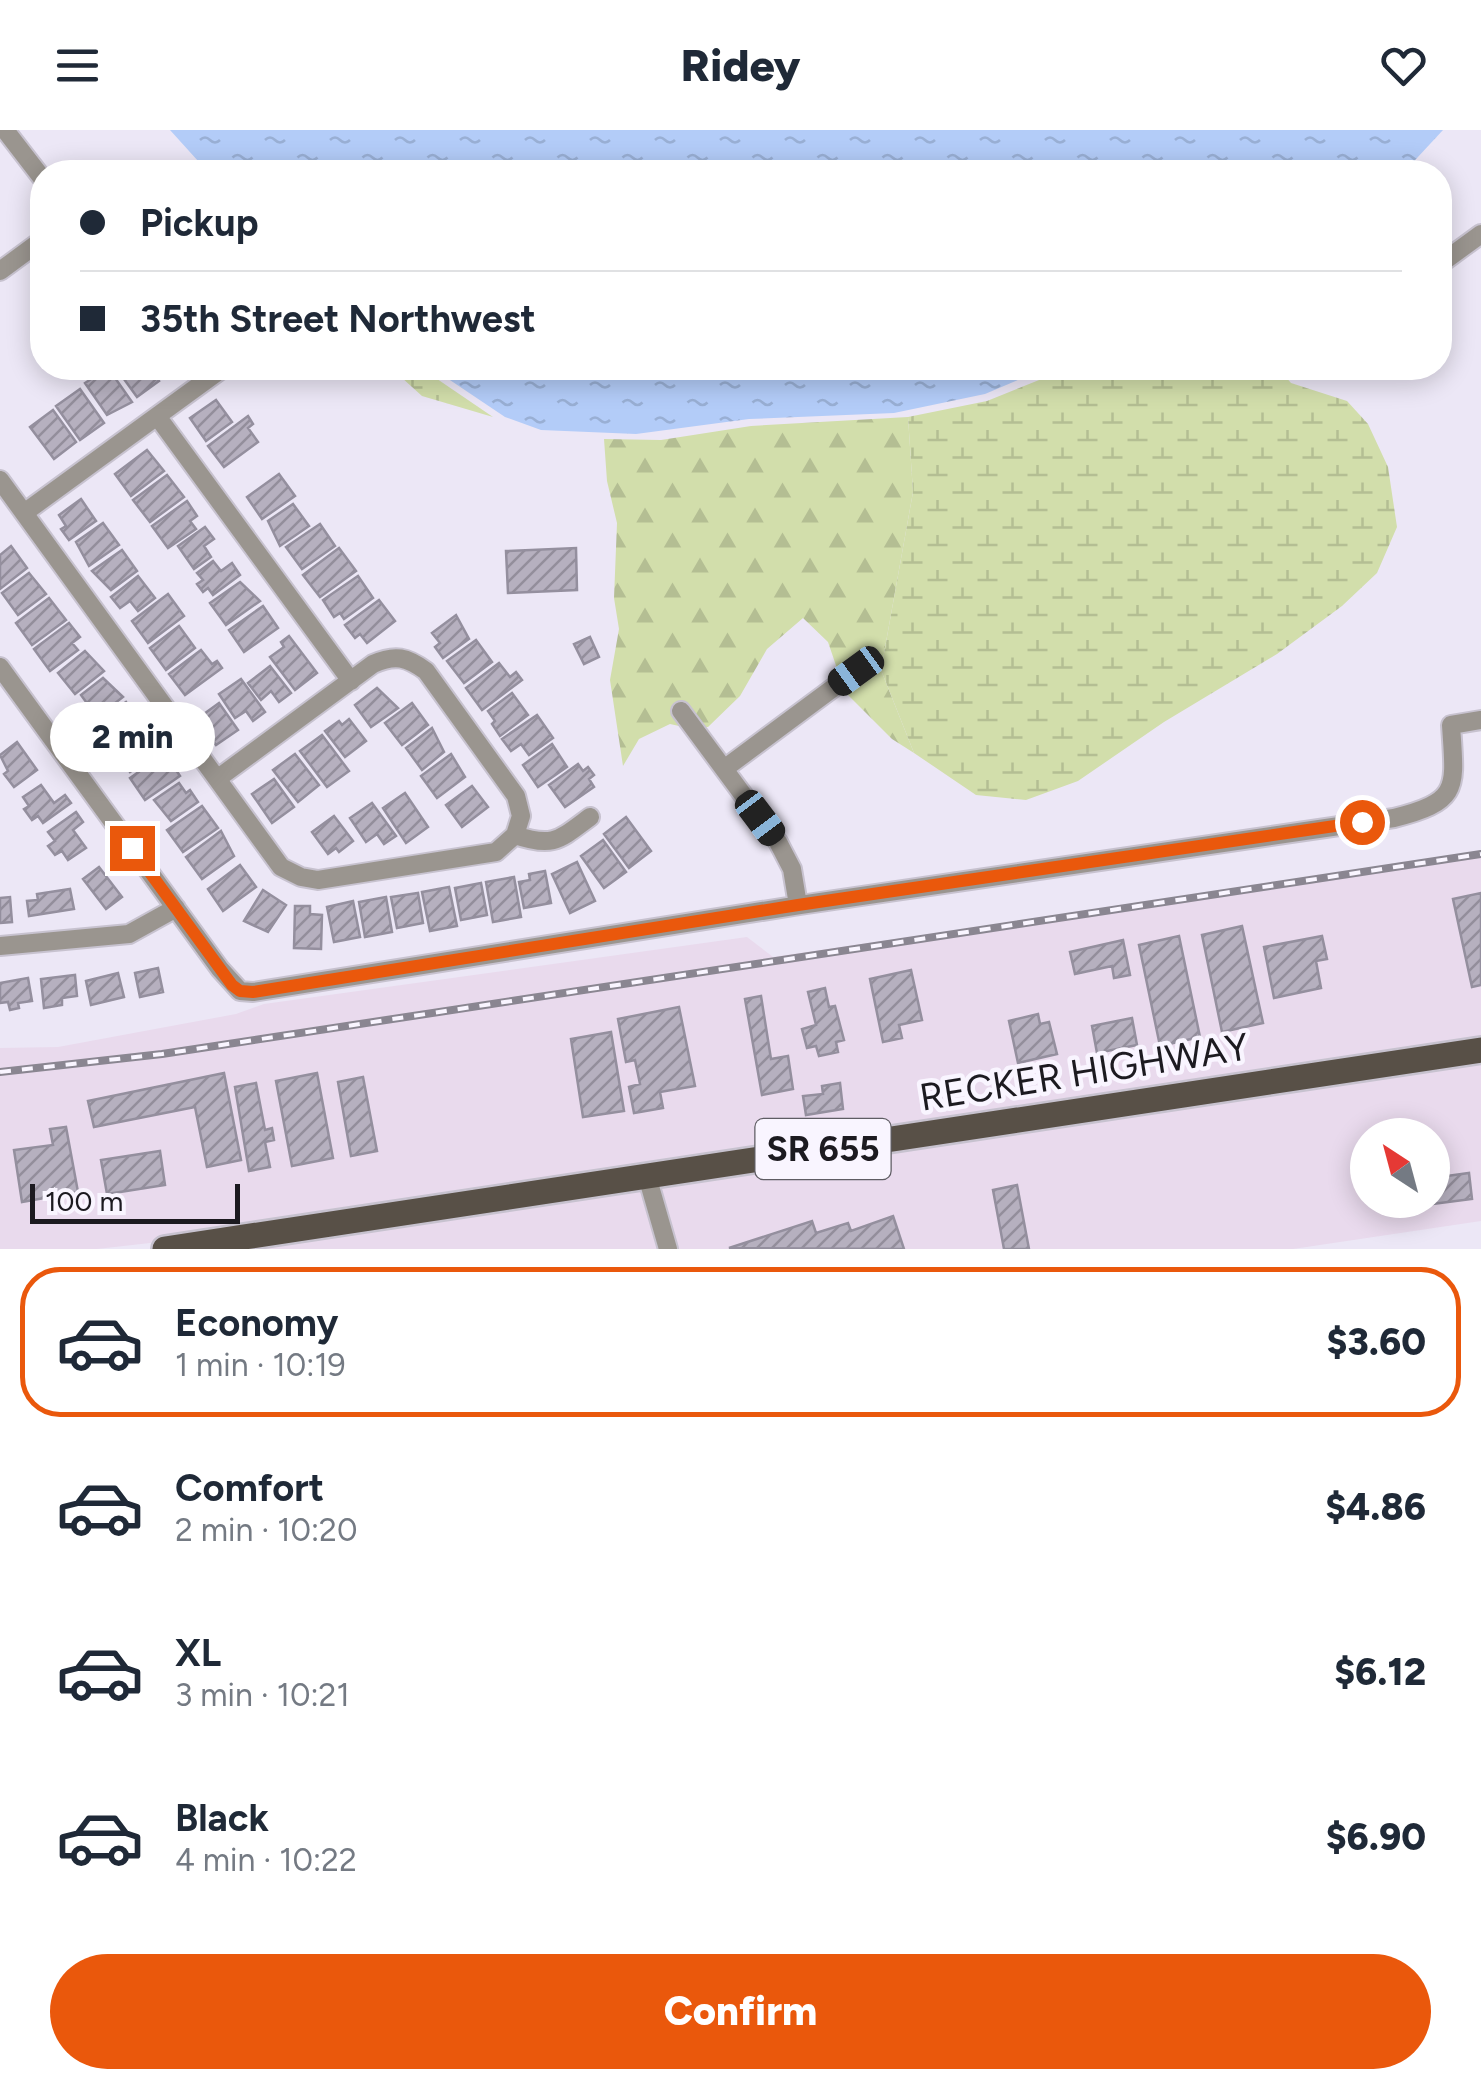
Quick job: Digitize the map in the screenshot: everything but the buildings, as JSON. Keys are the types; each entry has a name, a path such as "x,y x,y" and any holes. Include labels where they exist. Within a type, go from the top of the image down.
{"main road":[{"name":"RECKER HIGHWAY","path":"165,1249 1481,1050"}],"street":[{"path":"6,130 30,162"},
{"path":"1452,255 1481,234"},
{"path":"0,272 30,249"},
{"path":"24,514 206,380"},
{"path":"157,416 351,681"},
{"path":"0,480 24,514 281,867 301,878 318,880 496,852 515,835 520,816 516,796 426,672 409,659 389,657 217,779"},
{"path":"0,666 232,985 240,991 253,992 798,905 1394,818 1430,809 1446,796 1454,777 1451,725 1481,720"},
{"path":"724,769 856,671"},
{"path":"681,711 778,842 792,869 798,905"},
{"path":"515,835 539,844 550,842 590,817"},
{"path":"0,946 129,934 176,908"},
{"path":"648,1176 668,1249"}],"shaded area":[{"path":"1481,854 1481,1042 150,1243 97,1249 0,1249 0,1048 58,1047 236,1014 264,1004 747,937 773,957"},
{"path":"1481,1058 1481,1221 1293,1249 675,1249 657,1182"},
{"path":"642,1184 660,1249 217,1249"}],"green space":[{"path":"404,380 439,380 493,417 422,396"},
{"path":"1039,380 1288,380 1347,401 1368,424 1388,467 1397,527 1377,573 1342,606 1277,654 1164,722 1078,781 1026,800 976,795 914,753 881,670 913,492 908,417 987,401"},
{"path":"908,417 913,492 881,670 914,753 892,739 845,692 828,642 803,618 767,649 740,696 708,727 670,724 639,739 623,766 610,680 619,629 614,598 617,523 607,481 604,439 661,440 751,426"}],"water":[{"path":"170,130 1443,130 1415,160 197,160"},
{"path":"450,380 1018,380 985,394 894,413 749,419 636,434 541,430 505,417"}],"railway":[{"path":"0,1072 162,1054 1481,854"}],"route":[{"path":"132,848 232,985 240,991 253,992 798,905 1362,822"}]}
